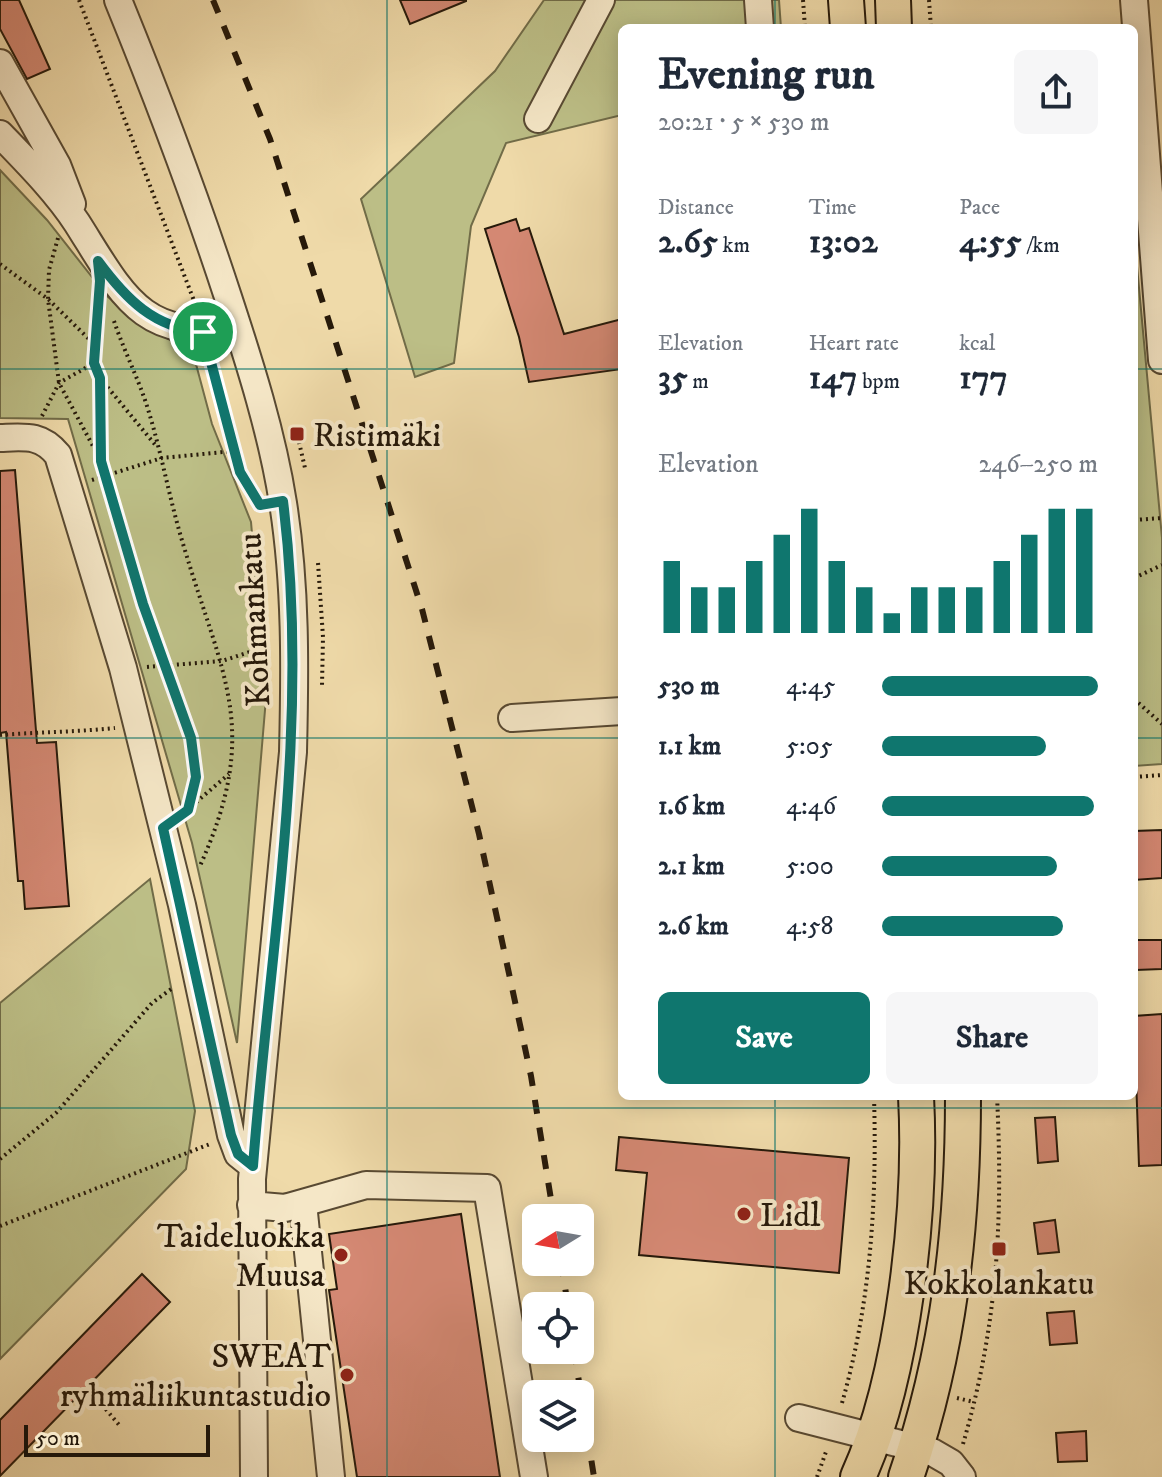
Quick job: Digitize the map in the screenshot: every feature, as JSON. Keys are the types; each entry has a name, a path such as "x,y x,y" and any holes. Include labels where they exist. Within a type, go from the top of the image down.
{"main road":[{"path":"846,0 848,24"},
{"path":"893,0 894,24"},
{"path":"866,1464 905,1294 915,1205 916,1100"},
{"path":"911,1462 933,1393 952,1291 963,1170 963,1100"}],"street":[{"name":"Kohmankatu","path":"118,0 180,156 237,326 270,439 283,501 293,618 293,752 253,1166 254,1477"},
{"path":"538,119 601,0"},
{"path":"758,0 760,24"},
{"path":"1134,0 1136,24"},
{"path":"1138,51 1162,360"},
{"path":"0,63 68,188 71,216"},
{"path":"0,134 71,216 119,289 153,319 179,329 203,332 237,326"},
{"path":"0,438 32,436 48,443 58,455 111,623 137,725 197,970 231,1135 238,1154 253,1166"},
{"path":"512,718 618,711"},
{"path":"251,1205 285,1208 366,1185 487,1188 534,1477"},
{"path":"303,1203 331,1477"},
{"path":"799,1418 834,1426 866,1464 943,1457 959,1472"}],"path":[{"path":"79,0 155,193 203,332 240,472 260,505 283,501"},
{"path":"803,0 805,24"},
{"path":"929,0 931,24"},
{"path":"71,216 49,270 48,299 59,383 106,474 165,666 191,738 196,777 188,810"},
{"path":"98,261 94,363 100,378 159,449"},
{"path":"0,264 48,299 96,347"},
{"path":"111,311 162,458 183,545 222,661 232,704 230,773 209,848 182,905"},
{"path":"32,436 59,383 94,363"},
{"path":"100,378 101,461"},
{"path":"94,479 162,458 234,451"},
{"path":"1138,520 1162,518"},
{"path":"1138,576 1162,565"},
{"path":"149,667 222,661 274,644"},
{"path":"1138,703 1162,724"},
{"path":"0,735 33,732 46,735 137,725"},
{"path":"163,828 230,773"},
{"path":"1138,777 1162,775"},
{"path":"0,1159 56,1113 152,1003 197,970"},
{"path":"817,1477 860,1332 871,1261 876,1167 874,1100"},
{"path":"959,1472 986,1348 999,1249 1002,1197 997,1100"},
{"path":"0,1226 231,1135"},
{"path":"98,1400 120,1426"}],"green space":[{"path":"544,0 779,0 781,24 618,24 618,116 506,143 471,226 454,363 415,377 361,199 495,71"},
{"path":"0,170 47,220 107,296 135,320 193,353 212,424 251,522 266,698 237,1043 192,843 68,419 0,418"},
{"path":"1138,277 1162,538 1162,764 1138,766"},
{"path":"150,879 195,1111 186,1169 0,1359 0,1003"}],"building":[{"path":"0,0 19,0 50,69 27,79 0,29"},
{"path":"400,0 466,0 466,1 410,24"},
{"path":"516,219 520,231 529,228 564,334 618,320 618,370 529,382 519,337 485,229"},
{"path":"15,470 37,743 56,742 69,906 25,909 23,881 18,881 6,732 0,733 0,471"},
{"path":"1162,830 1162,878 1138,880 1138,831"},
{"path":"1138,940 1162,940 1162,969 1138,970"},
{"path":"1162,1014 1162,1165 1139,1166 1138,1016"},
{"path":"1055,1117 1058,1161 1038,1163 1035,1118"},
{"name":"Lidl","path":"619,1137 849,1158 839,1273 639,1255 647,1173 616,1170"},
{"path":"461,1214 500,1477 357,1477 329,1290 337,1289 329,1234"},
{"path":"1055,1220 1059,1252 1038,1254 1034,1223"},
{"path":"142,1274 170,1302 0,1476 0,1420"},
{"path":"1074,1311 1077,1343 1050,1345 1047,1313"},
{"path":"1086,1431 1087,1461 1058,1462 1056,1433"}],"railway":[{"path":"213,0 270,139 422,609 479,834 531,1076 552,1204"},
{"path":"563,1276 566,1292"},
{"path":"576,1364 594,1477"}],"place":[{"name":"Ristimäki","path":"297,434"},
{"name":"Lidl","path":"744,1214"},
{"name":"Kokkolankatu","path":"999,1249"},
{"name":"Taideluokka Muusa","path":"341,1255"},
{"name":"SWEAT ryhmäliikuntastudio","path":"347,1375"}],"route":[{"path":"98,261 119,289 153,319 187,331 203,332 240,472 260,505 283,501 292,603 293,752 253,1166 238,1154 231,1135 197,970 163,828 188,810 196,777 191,738 143,604 101,461 100,378 94,363 100,281 98,261"}]}
